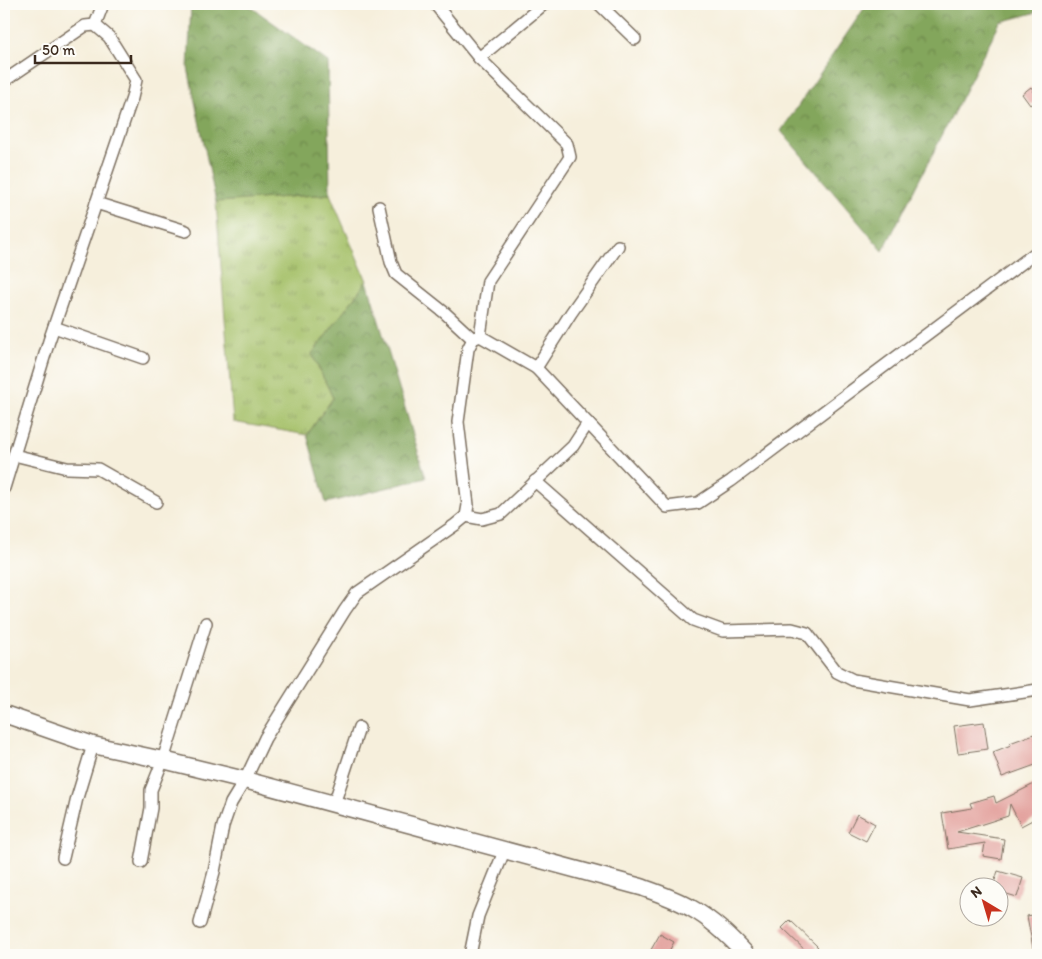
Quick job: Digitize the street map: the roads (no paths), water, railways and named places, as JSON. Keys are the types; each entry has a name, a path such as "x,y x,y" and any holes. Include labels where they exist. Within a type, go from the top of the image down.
{"street":[{"path":"95,25 103,4"},
{"path":"200,923 214,872 223,826 231,803 246,780 265,738 357,593 466,516 468,505 458,422 468,349 476,338 488,281 570,157 567,144 479,58 436,4"},
{"path":"479,58 544,4"},
{"path":"599,4 635,39"},
{"path":"4,81 85,26 95,25 109,37 136,80 132,98 54,327 14,455 7,466 4,488"},
{"path":"96,203 186,230"},
{"path":"380,206 391,262 396,274 446,312 476,338 536,368 667,507 698,503 1038,251"},
{"path":"536,368 618,246"},
{"path":"54,327 143,358"},
{"path":"466,516 482,519 502,514 573,446 588,424"},
{"path":"14,455 67,468 98,469 156,502"},
{"path":"535,481 693,620 724,631 792,630 807,633 838,672 853,680 970,700 1038,690"},
{"path":"141,862 151,808 151,790 163,760 206,623"},
{"path":"5,719 93,745 246,780 641,887 691,908 716,925 748,955"},
{"path":"334,804 360,728"},
{"path":"63,858 76,798 93,745"},
{"path":"470,955 478,916 506,849"}]}
